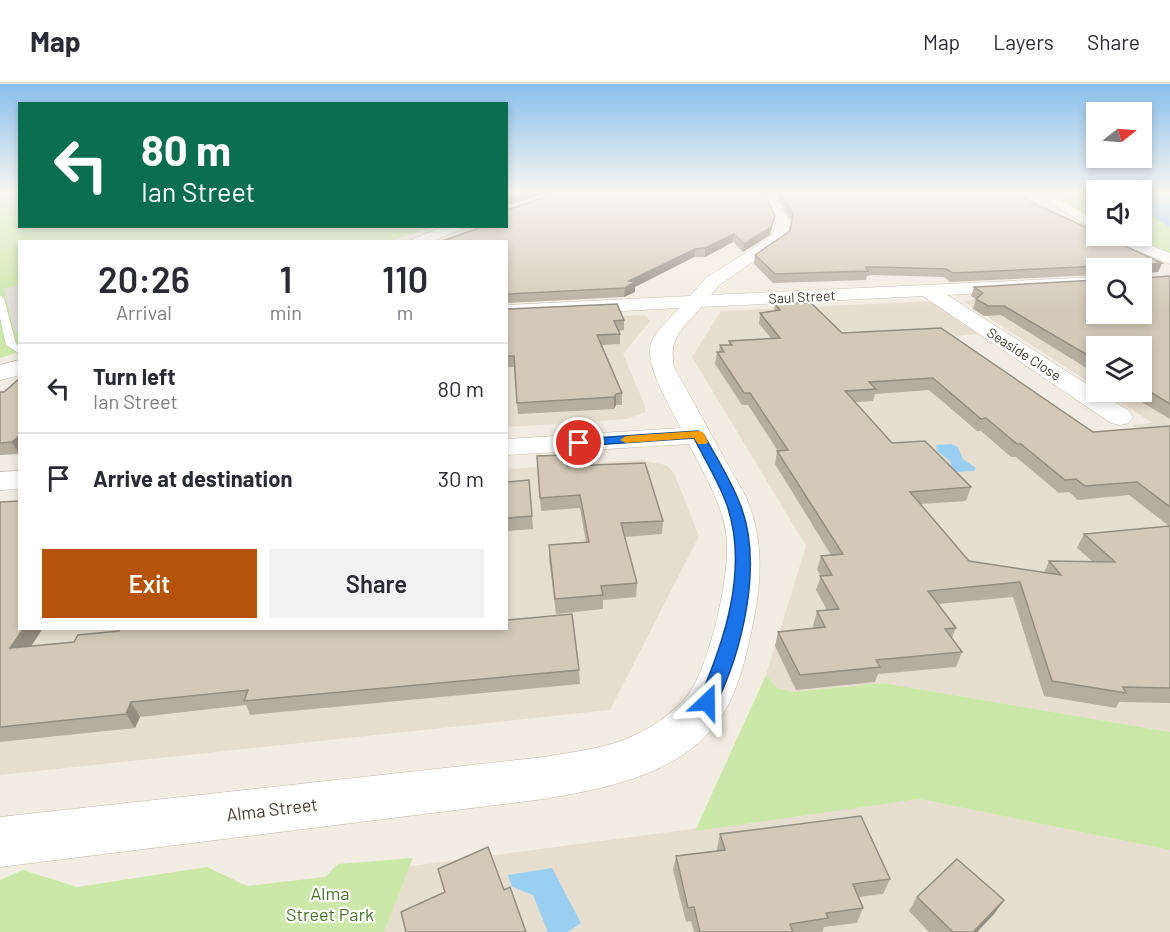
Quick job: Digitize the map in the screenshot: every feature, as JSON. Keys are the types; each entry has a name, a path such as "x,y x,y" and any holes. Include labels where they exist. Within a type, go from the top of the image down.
{"street":[{"path":"420,240 445,232"},
{"path":"693,302 712,282 779,238 781,232"},
{"path":"1138,246 1170,259"},
{"name":"Saul Street","path":"508,311 1086,283"},
{"name":"Seaside Close","path":"928,291 1119,417"},
{"name":"Alma Street","path":"0,842 544,778 612,766 654,748 681,730 707,702 725,660 739,601 744,545 734,505 663,367 660,351 662,341 693,302"},
{"path":"0,373 18,368"},
{"path":"508,447 698,435"},
{"path":"0,481 18,480"}],"lane":[{"path":"0,298 11,345 18,350"}],"shaded area":[{"path":"18,286 18,331 15,332 4,289"},
{"path":"1170,289 1170,451 1132,425 1153,423 1119,402 1152,402 1152,336 1086,336 1086,381 965,302 975,299 1086,293 1086,324 1152,324 1152,305"},
{"path":"932,301 981,334 953,336 1081,428 1089,428 1133,460 1170,457 1170,732 883,683 793,692 777,688 766,675 806,546 692,357 721,311"},
{"path":"646,316 650,321 623,354 645,406 645,412 627,419 508,427 508,322"},
{"path":"640,460 666,465 674,473 699,536 610,710 0,775 0,505 18,616 18,630 508,630 508,469"},
{"path":"919,799 1170,850 1170,932 376,932 351,874"}],"green space":[{"path":"0,232 420,232 393,240 18,240 18,352 0,358"},
{"path":"1152,232 1170,232 1170,259 1138,246 1152,246"},
{"path":"766,675 777,688 793,692 883,683 1170,732 1170,850 919,799 695,831"},
{"name":"Alma Street Park","path":"413,858 384,932 0,932 0,880 23,870 77,887 207,867 247,886 325,877 338,864"}],"water":[{"path":"951,444 958,447 963,459 976,468 974,471 951,470 951,462 937,451 936,445"},
{"path":"552,868 581,923 568,932 548,932 533,895 512,887 508,875"}],"building":[{"path":"469,232 764,232 744,244 734,234 705,248 695,249 629,281 635,282 625,288 508,294 508,240 445,240"},
{"path":"789,232 1086,232 1086,246 1125,246 1151,258 1086,258 1086,267 953,273 946,269 866,267 868,271 775,274 755,255"},
{"path":"1152,258 1162,263 1152,264"},
{"path":"1170,276 1170,404 1152,393 1152,336 1086,336 1086,354 1004,306 988,306 976,299 983,293 974,287 1086,281 1086,324 1152,324 1152,277"},
{"path":"811,303 842,333 941,328 1093,432 1170,426 1170,507 1137,482 1085,486 1076,479 1065,480 986,418 981,419 933,378 869,382 876,389 845,391 892,443 925,441 971,487 910,492 969,561 1061,575 1049,561 1115,562 1084,534 1170,526 1170,688 1123,687 1126,693 1052,681 1020,582 928,591 956,628 945,629 962,652 876,660 880,667 800,675 778,632 825,627 817,611 839,609 820,576 832,575 821,556 843,554 777,451 788,450 750,393 744,393 717,352 724,352 720,345 732,345 729,341 780,338 760,313 780,310 775,304"},
{"path":"617,304 624,320 614,321 620,334 597,335 622,393 614,397 517,403 514,356 508,356 508,309"},
{"path":"18,380 18,437 12,442 0,443 0,392 4,392"},
{"path":"565,455 567,466 645,463 663,521 621,523 637,583 601,586 603,595 555,599 549,545 589,542 580,495 540,498 537,456"},
{"path":"529,480 532,516 508,518 508,482"},
{"path":"18,501 18,630 23,630 10,648 74,642 78,635 119,630 508,630 508,620 572,614 579,670 244,701 248,690 131,702 126,714 0,727 0,502"},
{"path":"861,816 890,879 853,884 863,908 826,913 828,918 790,924 793,932 700,932 694,907 688,908 676,856 725,850 720,834"},
{"path":"488,847 504,890 510,887 526,932 406,932 401,912 445,892 438,869"},
{"path":"957,859 1004,900 973,932 953,932 917,897"}],"slow traffic":[{"path":"626,440 698,435 702,442"}],"route":[{"path":"579,443 698,435 734,505 744,545 739,601 725,660 707,702"}]}
